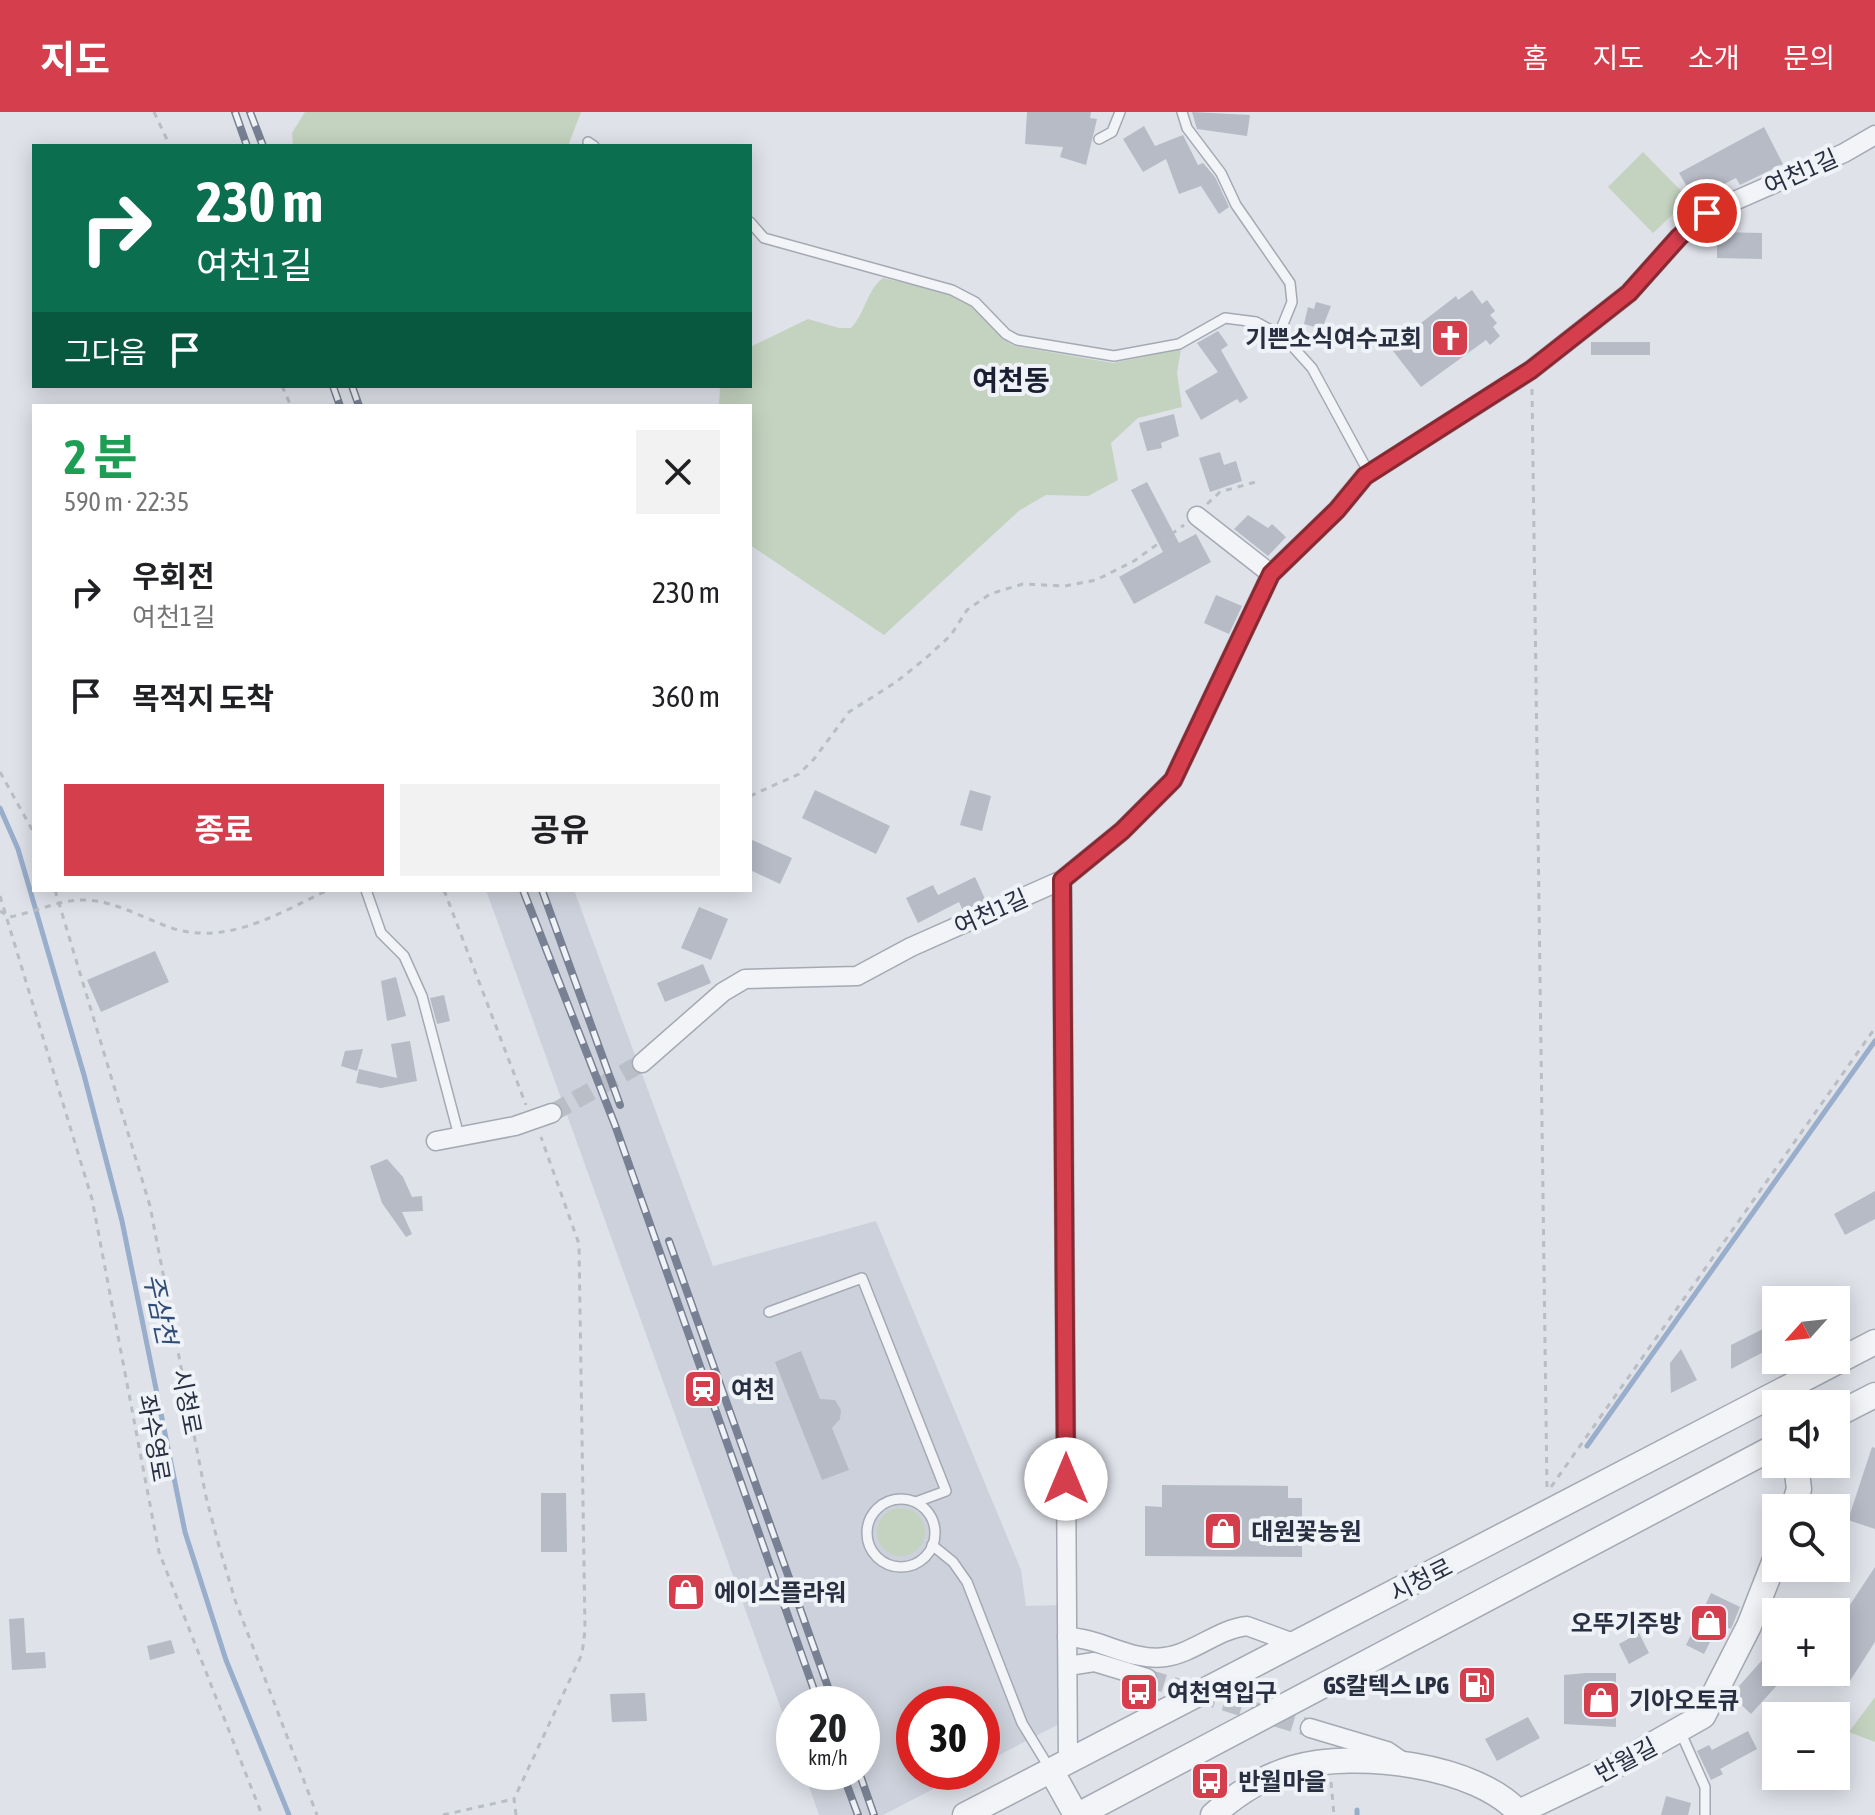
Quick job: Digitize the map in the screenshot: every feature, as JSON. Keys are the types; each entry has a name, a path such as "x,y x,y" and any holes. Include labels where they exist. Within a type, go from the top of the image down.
{"street":[{"name":"여천1길","path":"642,1063 723,992 745,979 857,976 911,947 1062,880 1122,831 1173,780 1271,574 1337,510 1369,473 1531,370 1629,293 1679,237 1707,213 1844,153 1875,135"},
{"path":"1197,516 1271,574"},
{"path":"1062,880 1068,1666 1060,1768 1077,1815"},
{"path":"436,1141 543,1116"},
{"name":"시청로","path":"965,1815 1296,1644 1551,1501 1875,1342"},
{"path":"1850,1408 1875,1395"},
{"name":"시청로","path":"1077,1815 1762,1453"},
{"name":"반월길","path":"1213,1815 1272,1776 1329,1762 1405,1764 1461,1777 1494,1793 1520,1813 1680,1731 1703,1716 1713,1701 1765,1582"},
{"path":"1067,1637 1087,1637 1147,1657 1179,1654 1247,1626 1296,1644"},
{"path":"1068,1666 1094,1662 1147,1678"},
{"path":"1310,1728 1387,1751 1405,1764"},
{"path":"1545,1815 1568,1790"}],"lane":[{"path":"1099,139 1112,132 1120,112"},
{"path":"1182,112 1187,128 1221,173 1236,205 1290,283 1292,302 1279,334"},
{"path":"754,234 952,290 975,302 1006,334 1017,340 1114,356 1179,344 1225,318 1256,322 1279,334 1304,358 1320,380 1369,473"},
{"path":"367,892 381,933 404,956 422,996 459,1136"},
{"path":"769,1312 862,1278 946,1491 916,1502"},
{"path":"906,1499 916,1502 931,1518 935,1528 932,1545 923,1559 902,1566 880,1560 868,1541 870,1519 884,1503 906,1499"},
{"path":"932,1545 953,1562 967,1582 1022,1723 1060,1768"},
{"path":"1680,1731 1705,1787 1705,1815"}],"path":[{"path":"154,112 169,144"},
{"path":"1531,370 1551,1501"},
{"path":"752,795 799,774 849,712 896,682 926,658 951,635 967,610 990,594 1023,584 1065,586 1096,580 1134,561 1197,516 1220,492 1259,481"},
{"path":"0,772 32,829"},
{"name":"시청로","path":"56,892 150,1206 198,1459 219,1546 235,1600 317,1815"},
{"path":"0,911 9,917 60,904 98,901 180,930 222,934 251,926 324,892"},
{"path":"445,892 521,1096 543,1116 579,1244 585,1630 582,1654 514,1799 516,1815"},
{"name":"좌수영로","path":"0,896 9,917 92,1199 159,1552 262,1815"},
{"path":"1551,1501 1875,1028"},
{"path":"1329,1762 1334,1815"},
{"path":"443,1815 514,1799"}],"shaded area":[{"path":"487,892 575,892 713,1266 876,1221 1021,1570 1026,1606 1062,1605 1059,1724 1000,1755 1000,1686 896,1686 896,1790 931,1790 883,1815 819,1815 810,1790 880,1790 880,1686 776,1686 776,1695"}],"green space":[{"path":"305,112 581,112 569,144 293,144 292,133"},
{"path":"1643,152 1689,199 1653,233 1608,187"},
{"path":"883,278 942,292 964,301 1014,346 1113,363 1181,349 1177,373 1182,407 1138,418 1111,443 1118,480 1088,496 1046,495 1020,510 884,635 752,546 752,404 719,404 720,388 752,388 752,346 808,319 839,328 851,328"},
{"path":"901,1508 918,1515 925,1532 918,1549 901,1556 884,1549 877,1532 884,1515"},
{"path":"1875,1697 1875,1742 1850,1731"}],"building":[{"path":"1027,112 1091,112 1090,118 1097,119 1086,165 1060,157 1063,147 1025,144"},
{"path":"1192,112 1250,115 1247,136 1197,129"},
{"path":"1144,126 1155,146 1183,135 1198,165 1203,163 1215,177 1229,207 1219,214 1201,186 1179,194 1166,159 1143,172 1123,139"},
{"path":"1764,127 1783,164 1740,185 1736,178 1718,187 1715,183 1705,189 1703,186 1689,190 1679,173"},
{"path":"1717,232 1762,233 1762,259 1717,258"},
{"name":"기쁜소식여수교회","path":"1472,290 1482,304 1487,300 1495,311 1490,315 1497,323 1493,327 1500,336 1490,345 1486,340 1421,387 1390,347 1456,296 1458,300"},
{"path":"1316,302 1331,306 1322,329 1304,324 1308,307 1314,309"},
{"path":"1218,331 1228,345 1221,350 1248,398 1240,403 1237,399 1201,420 1185,391 1218,372 1197,343"},
{"path":"1591,342 1650,342 1650,355 1591,355"},
{"path":"1174,414 1179,436 1161,443 1162,448 1147,451 1139,423"},
{"path":"1220,452 1224,465 1236,461 1242,481 1210,492 1199,458"},
{"path":"1147,482 1179,543 1196,534 1211,562 1134,604 1119,577 1163,552 1131,490"},
{"path":"1248,515 1268,528 1272,524 1286,537 1268,556 1234,529"},
{"path":"1216,595 1242,606 1229,634 1204,623"},
{"path":"815,790 890,826 876,854 802,818"},
{"path":"970,790 991,796 982,831 960,825"},
{"path":"752,840 792,858 780,884 752,871"},
{"path":"975,877 986,901 963,911 959,902 918,923 906,898 933,885 938,895"},
{"path":"699,907 728,919 711,960 681,948"},
{"path":"155,951 169,982 101,1012 87,980"},
{"path":"703,964 711,983 665,1002 657,983"},
{"path":"396,977 406,1016 387,1021 381,981"},
{"path":"444,995 450,1021 437,1024 430,998"},
{"path":"410,1041 417,1081 381,1088 356,1083 359,1069 397,1078 391,1044"},
{"path":"363,1049 357,1071 341,1066 345,1051"},
{"path":"387,1159 403,1177 412,1197 422,1196 423,1211 402,1212 412,1234 406,1237 382,1203 370,1166"},
{"path":"1875,1191 1875,1219 1845,1235 1834,1214"},
{"path":"1762,1330 1762,1353 1731,1369 1731,1345"},
{"path":"1681,1349 1697,1380 1671,1393 1670,1363"},
{"path":"801,1351 820,1399 835,1400 841,1410 840,1419 832,1428 849,1470 822,1480 775,1362"},
{"path":"1872,1447 1875,1448 1875,1529 1850,1521"},
{"name":"대원꽃농원","path":"1162,1485 1288,1486 1288,1498 1302,1498 1302,1557 1145,1556 1145,1506 1162,1507"},
{"path":"541,1493 566,1493 567,1552 541,1552"},
{"path":"1875,1567 1875,1642 1850,1681 1850,1605"},
{"path":"690,1576 696,1603 680,1606 674,1579"},
{"path":"1711,1593 1740,1607 1731,1629 1719,1624 1704,1654 1686,1645"},
{"path":"24,1618 26,1653 45,1652 46,1668 12,1670 9,1619"},
{"path":"1639,1633 1649,1653 1629,1664 1619,1644"},
{"path":"171,1640 175,1653 150,1660 147,1646"},
{"path":"1762,1660 1762,1686 1776,1686 1751,1714 1731,1695"},
{"path":"1616,1673 1616,1727 1564,1724 1564,1675"},
{"path":"645,1693 647,1721 612,1722 610,1694"},
{"path":"1528,1717 1540,1738 1497,1761 1485,1739"},
{"path":"1748,1731 1757,1749 1720,1769 1723,1774 1711,1780 1697,1751 1709,1745 1712,1750"},
{"path":"1666,1796 1691,1803 1688,1815 1661,1815"}],"waterway":[{"name":"주삼천","path":"0,808 18,849 84,1075 122,1221 185,1532 226,1660 289,1815"},
{"path":"1587,1446 1875,1041"},
{"path":"1357,1810 1357,1815"}],"tunnel":[{"path":"552,1113 642,1063"},
{"path":"1147,1678 1310,1728"}],"railway":[{"path":"235,112 246,144"},
{"path":"250,112 262,144"},
{"path":"334,388 339,404"},
{"path":"353,388 358,404"},
{"path":"524,892 615,1125 813,1686"},
{"path":"543,892 620,1105"},
{"path":"669,1241 828,1686"},
{"path":"849,1790 858,1815"},
{"path":"865,1790 874,1815"}],"place":[{"name":"기쁜소식여수교회","path":"1450,338"},
{"name":"여천","path":"703,1389"},
{"name":"대원꽃농원","path":"1223,1531"},
{"name":"에이스플라워","path":"686,1592"},
{"name":"오뚜기주방","path":"1709,1623"},
{"name":"GS칼텍스 LPG","path":"1477,1685"},
{"name":"여천역입구","path":"1139,1692"},
{"name":"기아오토큐","path":"1601,1700"},
{"name":"반월마을","path":"1210,1781"}],"district":[{"name":"여천동","path":"1011,380"}],"route":[{"path":"1066,1479 1062,880 1122,831 1173,780 1271,574 1337,510 1365,476 1491,399 1531,370 1629,293 1679,237 1707,213"}]}
